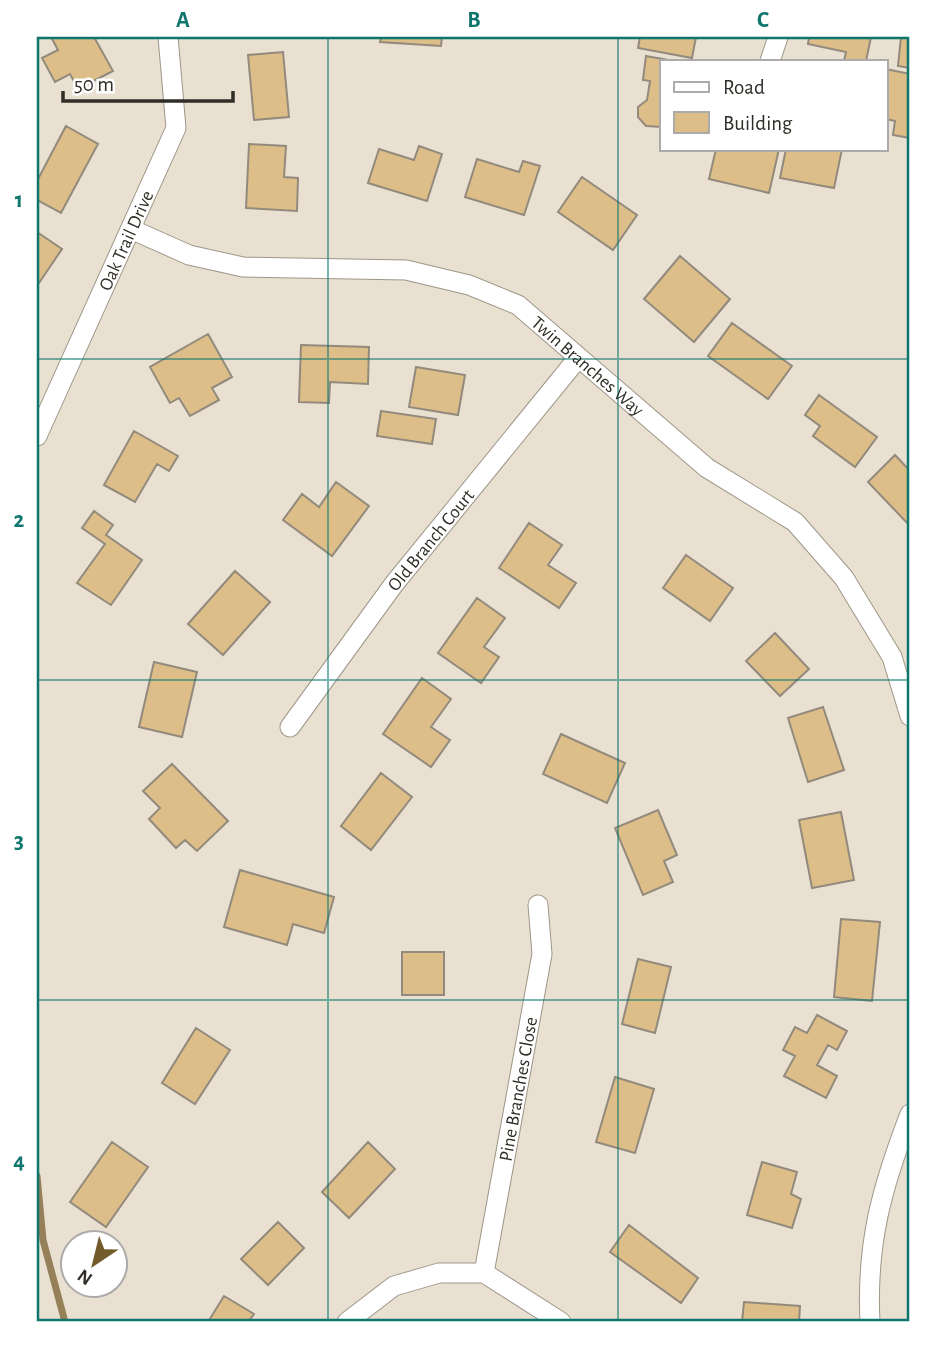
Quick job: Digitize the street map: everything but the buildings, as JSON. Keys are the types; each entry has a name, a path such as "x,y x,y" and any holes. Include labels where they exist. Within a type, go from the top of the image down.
{"street":[{"name":"Oak Trail Drive","path":"37,436 133,230 176,128 168,37"},
{"path":"771,60 778,37"},
{"name":"Twin Branches Way","path":"133,230 188,255 243,267 406,270 469,285 518,305 707,468 795,522 844,578 892,657 910,716"},
{"name":"Old Branch Court","path":"290,727 394,584 578,358"},
{"name":"Pine Branches Close","path":"484,1273 542,954 538,905"},
{"path":"870,1322 872,1244 884,1181 910,1114"},
{"path":"347,1322 394,1286 439,1273 484,1273 561,1322"}],"waterway":[{"path":"37,1176 43,1240 65,1322"}]}
